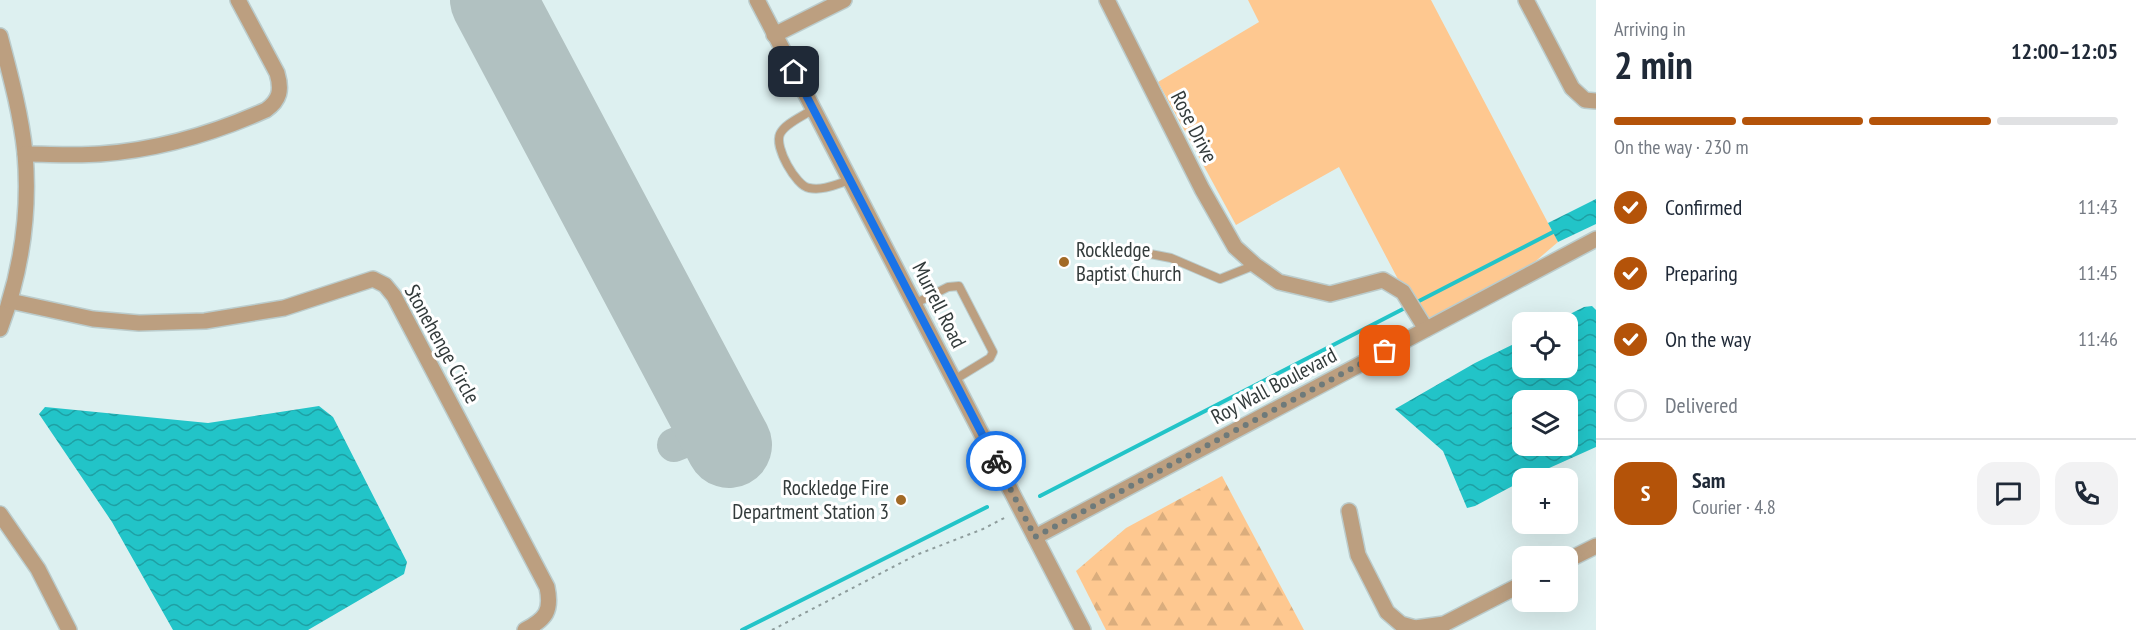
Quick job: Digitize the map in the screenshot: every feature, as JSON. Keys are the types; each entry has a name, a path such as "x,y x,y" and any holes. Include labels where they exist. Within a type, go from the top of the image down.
{"street":[{"path":"25,154 99,154 158,147 196,138 231,126 266,110 274,104 281,86 238,0"},
{"name":"Murrell Road","path":"757,0 1083,630"},
{"path":"774,35 844,0"},
{"name":"Rose Drive","path":"1107,0 1202,189 1235,247 1279,282 1330,294 1383,280 1403,292 1426,329"},
{"path":"1526,0 1572,88 1585,100 1596,101"},
{"path":"0,36 12,80 25,154 26,211 18,272 0,329"},
{"name":"Roy Wall Boulevard","path":"1035,537 1596,239"},
{"name":"Stonehenge Circle","path":"10,301 93,319 139,323 205,321 284,308 373,279 385,285 394,296 547,587 550,600 548,610 542,620 525,630"},
{"path":"1349,511 1358,555 1387,612 1401,624 1415,628 1444,624 1512,589"},
{"path":"0,514 38,569 69,630"},
{"path":"1578,556 1596,546"}],"lane":[{"path":"813,109 784,128 779,135 778,143 783,156 799,183 807,188 831,186 850,180"},
{"path":"1140,252 1171,258 1220,279 1255,265"},
{"path":"914,304 948,287 959,286 969,304 993,352 990,358 954,380"}],"path":[{"path":"772,630 916,555 984,529 1021,509"}],"green space":[{"path":"1248,0 1431,0 1558,242 1530,266 1421,323 1339,167 1236,225 1158,82 1259,22"},
{"path":"1222,476 1304,630 1106,630 1076,571 1126,528"}],"water":[{"path":"1596,199 1596,224 1558,242 1548,223"},
{"path":"1592,306 1596,310 1596,447 1578,455 1578,390 1512,390 1512,456 1576,456 1549,468 1512,468 1512,486 1467,508 1443,451 1395,409 1475,363 1512,345 1512,378 1578,378 1578,312 1574,312"},
{"path":"319,406 333,417 407,562 404,574 308,630 173,630 112,522 39,414 45,407 208,423"}],"waterway":[{"path":"1419,301 1555,231"},
{"path":"1040,496 1403,309"},
{"path":"742,630 987,507"}],"taxiway":[{"path":"674,445 719,427"}],"runway":[{"path":"493,0 729,445"}],"way so far":[{"path":"996,461 1035,537 1385,351"}],"place":[{"name":"Rockledge Baptist Church","path":"1064,262"},
{"name":"Rockledge Fire Department Station 3","path":"901,500"}],"route":[{"path":"794,72 996,461"}]}
